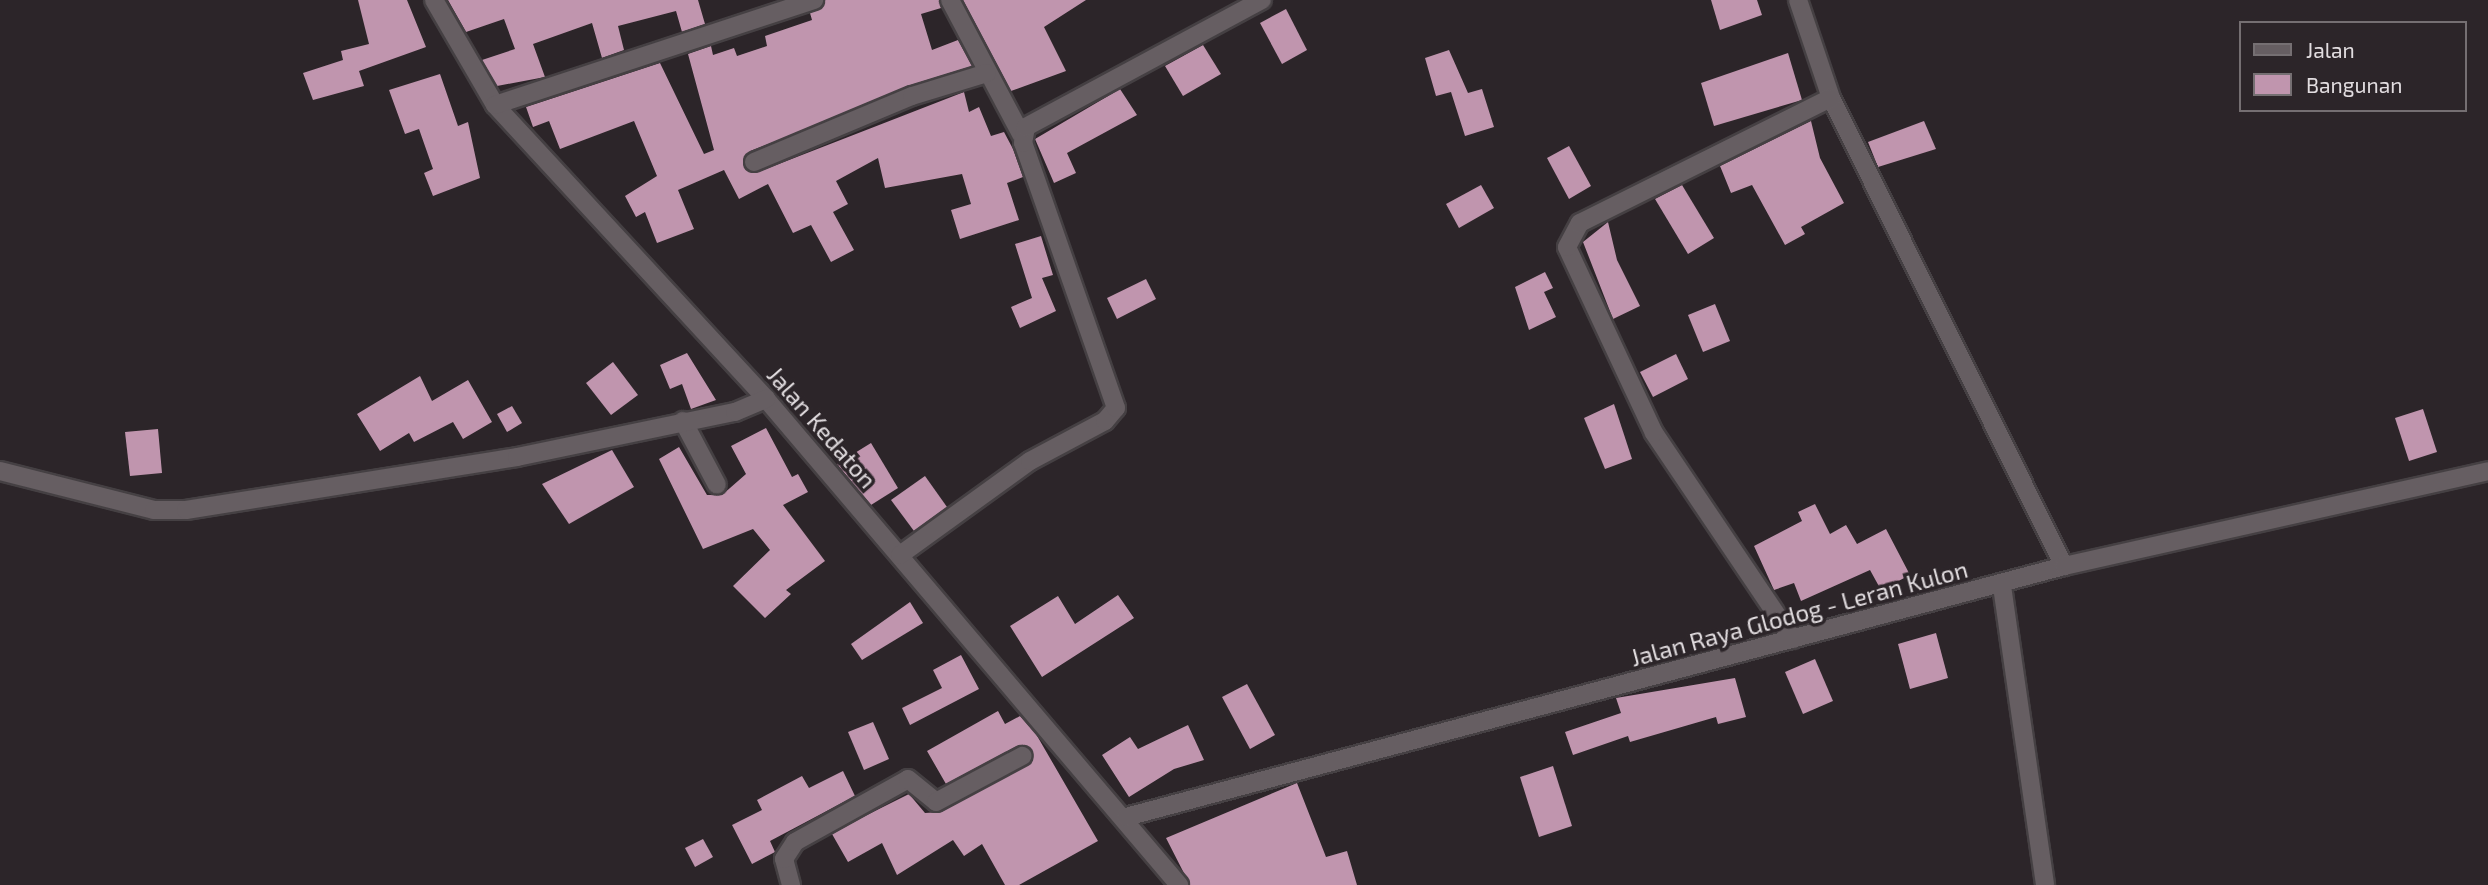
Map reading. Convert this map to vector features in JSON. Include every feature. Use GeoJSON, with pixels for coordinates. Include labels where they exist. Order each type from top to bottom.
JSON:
{"type":"FeatureCollection","features":[{"type":"Feature","properties":{"kind":"street","name":"Jalan Kedaton"},"geometry":{"type":"LineString","coordinates":[[434,0],[495,105],[766,399],[1126,817],[1179,885]]}},
{"type":"Feature","properties":{"kind":"street"},"geometry":{"type":"LineString","coordinates":[[495,105],[814,0]]}},
{"type":"Feature","properties":{"kind":"street"},"geometry":{"type":"LineString","coordinates":[[900,555],[1030,461],[1105,421],[1116,408],[1021,134],[950,0]]}},
{"type":"Feature","properties":{"kind":"street"},"geometry":{"type":"LineString","coordinates":[[1021,134],[1032,121],[1262,0]]}},
{"type":"Feature","properties":{"kind":"street"},"geometry":{"type":"LineString","coordinates":[[1798,0],[1831,98],[2064,566]]}},
{"type":"Feature","properties":{"kind":"street"},"geometry":{"type":"LineString","coordinates":[[754,162],[912,96],[987,74]]}},
{"type":"Feature","properties":{"kind":"street"},"geometry":{"type":"LineString","coordinates":[[1793,639],[1654,433],[1567,247],[1580,223],[1831,98]]}},
{"type":"Feature","properties":{"kind":"street"},"geometry":{"type":"LineString","coordinates":[[0,471],[155,510],[186,510],[517,457],[734,412],[766,399]]}},
{"type":"Feature","properties":{"kind":"street"},"geometry":{"type":"LineString","coordinates":[[683,421],[717,485]]}},
{"type":"Feature","properties":{"kind":"street","name":"Jalan Raya Glodog - Leran Kulon"},"geometry":{"type":"LineString","coordinates":[[1126,817],[2002,586],[2064,566],[2488,471]]}},
{"type":"Feature","properties":{"kind":"street"},"geometry":{"type":"LineString","coordinates":[[2002,586],[2045,885]]}},
{"type":"Feature","properties":{"kind":"street"},"geometry":{"type":"LineString","coordinates":[[791,885],[784,859],[795,842],[908,779],[936,802],[1021,756]]}},
{"type":"Feature","properties":{"kind":"building"},"geometry":{"type":"Polygon","coordinates":[[[358,0],[407,0],[426,47],[359,71],[364,86],[313,100],[303,73],[343,60],[341,51],[369,44],[358,0]]]}},
{"type":"Feature","properties":{"kind":"building"},"geometry":{"type":"Polygon","coordinates":[[[448,0],[698,0],[705,24],[682,32],[676,11],[618,26],[624,50],[602,58],[592,23],[533,44],[545,77],[497,86],[482,60],[515,49],[504,19],[466,32],[448,0]]]}},
{"type":"Feature","properties":{"kind":"building"},"geometry":{"type":"Polygon","coordinates":[[[825,0],[939,0],[941,8],[921,14],[932,50],[958,40],[972,66],[750,151],[743,160],[747,171],[758,172],[964,92],[969,112],[979,107],[991,136],[1004,132],[1013,149],[1023,177],[1007,183],[1019,220],[960,239],[951,210],[971,204],[962,174],[885,188],[878,158],[836,181],[848,204],[833,212],[854,250],[831,262],[811,225],[793,233],[768,184],[739,199],[724,170],[678,190],[694,229],[657,243],[645,212],[636,217],[625,196],[657,176],[634,121],[560,149],[549,121],[533,127],[526,107],[660,63],[704,154],[714,150],[688,54],[711,46],[713,55],[734,48],[737,56],[767,46],[765,36],[812,20],[810,13],[825,0]]]}},
{"type":"Feature","properties":{"kind":"building"},"geometry":{"type":"Polygon","coordinates":[[[963,0],[1086,0],[1044,27],[1066,71],[1011,91],[963,0]]]}},
{"type":"Feature","properties":{"kind":"building"},"geometry":{"type":"Polygon","coordinates":[[[1711,0],[1757,0],[1762,15],[1720,30],[1711,0]]]}},
{"type":"Feature","properties":{"kind":"building"},"geometry":{"type":"Polygon","coordinates":[[[1286,9],[1307,50],[1282,64],[1260,23],[1286,9]]]}},
{"type":"Feature","properties":{"kind":"building"},"geometry":{"type":"Polygon","coordinates":[[[1203,45],[1221,74],[1183,96],[1165,66],[1203,45]]]}},
{"type":"Feature","properties":{"kind":"building"},"geometry":{"type":"Polygon","coordinates":[[[1449,50],[1468,93],[1482,89],[1494,127],[1465,136],[1451,92],[1436,96],[1425,58],[1449,50]]]}},
{"type":"Feature","properties":{"kind":"building"},"geometry":{"type":"Polygon","coordinates":[[[1788,53],[1802,100],[1714,126],[1701,83],[1788,53]]]}},
{"type":"Feature","properties":{"kind":"building"},"geometry":{"type":"Polygon","coordinates":[[[440,74],[458,126],[468,122],[480,178],[433,196],[424,173],[433,169],[419,129],[405,134],[389,90],[440,74]]]}},
{"type":"Feature","properties":{"kind":"building"},"geometry":{"type":"Polygon","coordinates":[[[1120,89],[1137,115],[1067,153],[1076,173],[1054,183],[1035,139],[1120,89]]]}},
{"type":"Feature","properties":{"kind":"building"},"geometry":{"type":"Polygon","coordinates":[[[1811,121],[1820,158],[1844,203],[1801,227],[1805,234],[1785,245],[1752,185],[1731,193],[1720,166],[1811,121]]]}},
{"type":"Feature","properties":{"kind":"building"},"geometry":{"type":"Polygon","coordinates":[[[1924,121],[1936,149],[1878,167],[1868,142],[1924,121]]]}},
{"type":"Feature","properties":{"kind":"building"},"geometry":{"type":"Polygon","coordinates":[[[1569,146],[1591,186],[1569,199],[1547,158],[1569,146]]]}},
{"type":"Feature","properties":{"kind":"building"},"geometry":{"type":"Polygon","coordinates":[[[1481,185],[1494,208],[1459,228],[1446,204],[1481,185]]]}},
{"type":"Feature","properties":{"kind":"building"},"geometry":{"type":"Polygon","coordinates":[[[1682,185],[1714,238],[1688,254],[1655,199],[1682,185]]]}},
{"type":"Feature","properties":{"kind":"building"},"geometry":{"type":"Polygon","coordinates":[[[1608,222],[1617,260],[1640,306],[1613,319],[1583,242],[1608,222]]]}},
{"type":"Feature","properties":{"kind":"building"},"geometry":{"type":"Polygon","coordinates":[[[1041,236],[1053,275],[1042,278],[1056,311],[1020,328],[1011,307],[1032,298],[1015,244],[1041,236]]]}},
{"type":"Feature","properties":{"kind":"building"},"geometry":{"type":"Polygon","coordinates":[[[1545,272],[1553,288],[1544,292],[1556,317],[1529,330],[1515,287],[1545,272]]]}},
{"type":"Feature","properties":{"kind":"building"},"geometry":{"type":"Polygon","coordinates":[[[1146,279],[1156,299],[1117,319],[1107,298],[1146,279]]]}},
{"type":"Feature","properties":{"kind":"building"},"geometry":{"type":"Polygon","coordinates":[[[1715,304],[1730,341],[1703,352],[1688,315],[1715,304]]]}},
{"type":"Feature","properties":{"kind":"building"},"geometry":{"type":"Polygon","coordinates":[[[687,353],[716,400],[691,409],[682,384],[670,389],[660,365],[687,353]]]}},
{"type":"Feature","properties":{"kind":"building"},"geometry":{"type":"Polygon","coordinates":[[[1676,354],[1688,379],[1653,397],[1640,372],[1676,354]]]}},
{"type":"Feature","properties":{"kind":"building"},"geometry":{"type":"Polygon","coordinates":[[[613,362],[638,395],[611,415],[586,383],[613,362]]]}},
{"type":"Feature","properties":{"kind":"building"},"geometry":{"type":"Polygon","coordinates":[[[420,376],[432,401],[468,380],[492,422],[463,439],[453,422],[414,442],[409,433],[380,451],[357,414],[420,376]]]}},
{"type":"Feature","properties":{"kind":"building"},"geometry":{"type":"Polygon","coordinates":[[[1614,404],[1632,459],[1605,469],[1584,418],[1614,404]]]}},
{"type":"Feature","properties":{"kind":"building"},"geometry":{"type":"Polygon","coordinates":[[[512,406],[522,423],[507,432],[497,414],[512,406]]]}},
{"type":"Feature","properties":{"kind":"building"},"geometry":{"type":"Polygon","coordinates":[[[2423,409],[2437,452],[2409,461],[2395,418],[2423,409]]]}},
{"type":"Feature","properties":{"kind":"building"},"geometry":{"type":"Polygon","coordinates":[[[766,428],[792,477],[798,474],[808,492],[783,505],[825,561],[786,590],[791,594],[765,618],[733,586],[770,550],[753,529],[703,549],[659,459],[679,447],[707,495],[722,495],[746,474],[731,446],[766,428]]]}},
{"type":"Feature","properties":{"kind":"building"},"geometry":{"type":"Polygon","coordinates":[[[158,429],[162,473],[130,476],[125,432],[158,429]]]}},
{"type":"Feature","properties":{"kind":"building"},"geometry":{"type":"Polygon","coordinates":[[[871,443],[898,488],[871,505],[837,464],[871,443]]]}},
{"type":"Feature","properties":{"kind":"building"},"geometry":{"type":"Polygon","coordinates":[[[612,450],[634,487],[569,524],[542,484],[612,450]]]}},
{"type":"Feature","properties":{"kind":"building"},"geometry":{"type":"Polygon","coordinates":[[[925,476],[947,507],[914,531],[891,500],[925,476]]]}},
{"type":"Feature","properties":{"kind":"building"},"geometry":{"type":"Polygon","coordinates":[[[1815,504],[1830,534],[1846,525],[1857,544],[1886,529],[1910,575],[1881,590],[1870,570],[1801,601],[1794,583],[1774,590],[1754,546],[1802,521],[1798,512],[1815,504]]]}},
{"type":"Feature","properties":{"kind":"building"},"geometry":{"type":"Polygon","coordinates":[[[1118,595],[1134,618],[1042,677],[1010,626],[1058,596],[1075,624],[1118,595]]]}},
{"type":"Feature","properties":{"kind":"building"},"geometry":{"type":"Polygon","coordinates":[[[910,602],[923,623],[862,660],[851,644],[910,602]]]}},
{"type":"Feature","properties":{"kind":"building"},"geometry":{"type":"Polygon","coordinates":[[[1936,633],[1948,678],[1910,689],[1898,644],[1936,633]]]}},
{"type":"Feature","properties":{"kind":"building"},"geometry":{"type":"Polygon","coordinates":[[[961,655],[979,689],[910,725],[902,708],[942,688],[933,670],[961,655]]]}},
{"type":"Feature","properties":{"kind":"building"},"geometry":{"type":"Polygon","coordinates":[[[1815,659],[1833,701],[1803,714],[1785,672],[1815,659]]]}},
{"type":"Feature","properties":{"kind":"building"},"geometry":{"type":"Polygon","coordinates":[[[1735,678],[1746,717],[1718,724],[1716,717],[1630,742],[1628,736],[1573,755],[1565,732],[1621,713],[1616,698],[1735,678]]]}},
{"type":"Feature","properties":{"kind":"building"},"geometry":{"type":"Polygon","coordinates":[[[1247,684],[1275,735],[1250,749],[1222,697],[1247,684]]]}},
{"type":"Feature","properties":{"kind":"building"},"geometry":{"type":"Polygon","coordinates":[[[998,711],[1005,724],[1020,716],[1036,734],[1098,841],[1019,885],[1005,885],[982,844],[964,856],[953,840],[897,875],[882,843],[848,862],[832,834],[865,816],[909,794],[925,813],[941,812],[1031,763],[1032,750],[1017,746],[946,784],[927,751],[998,711]]]}},
{"type":"Feature","properties":{"kind":"building"},"geometry":{"type":"Polygon","coordinates":[[[873,722],[889,759],[864,770],[848,732],[873,722]]]}},
{"type":"Feature","properties":{"kind":"building"},"geometry":{"type":"Polygon","coordinates":[[[1188,725],[1204,760],[1174,769],[1129,797],[1102,755],[1130,737],[1138,749],[1188,725]]]}},
{"type":"Feature","properties":{"kind":"building"},"geometry":{"type":"Polygon","coordinates":[[[1553,766],[1572,826],[1539,837],[1520,777],[1553,766]]]}},
{"type":"Feature","properties":{"kind":"building"},"geometry":{"type":"Polygon","coordinates":[[[843,771],[855,796],[770,841],[775,852],[752,864],[732,825],[762,810],[757,800],[802,776],[809,788],[843,771]]]}},
{"type":"Feature","properties":{"kind":"building"},"geometry":{"type":"Polygon","coordinates":[[[1297,783],[1326,857],[1347,851],[1357,885],[1190,885],[1166,838],[1297,783]]]}},
{"type":"Feature","properties":{"kind":"building"},"geometry":{"type":"Polygon","coordinates":[[[703,839],[713,857],[695,867],[685,848],[703,839]]]}}]}
